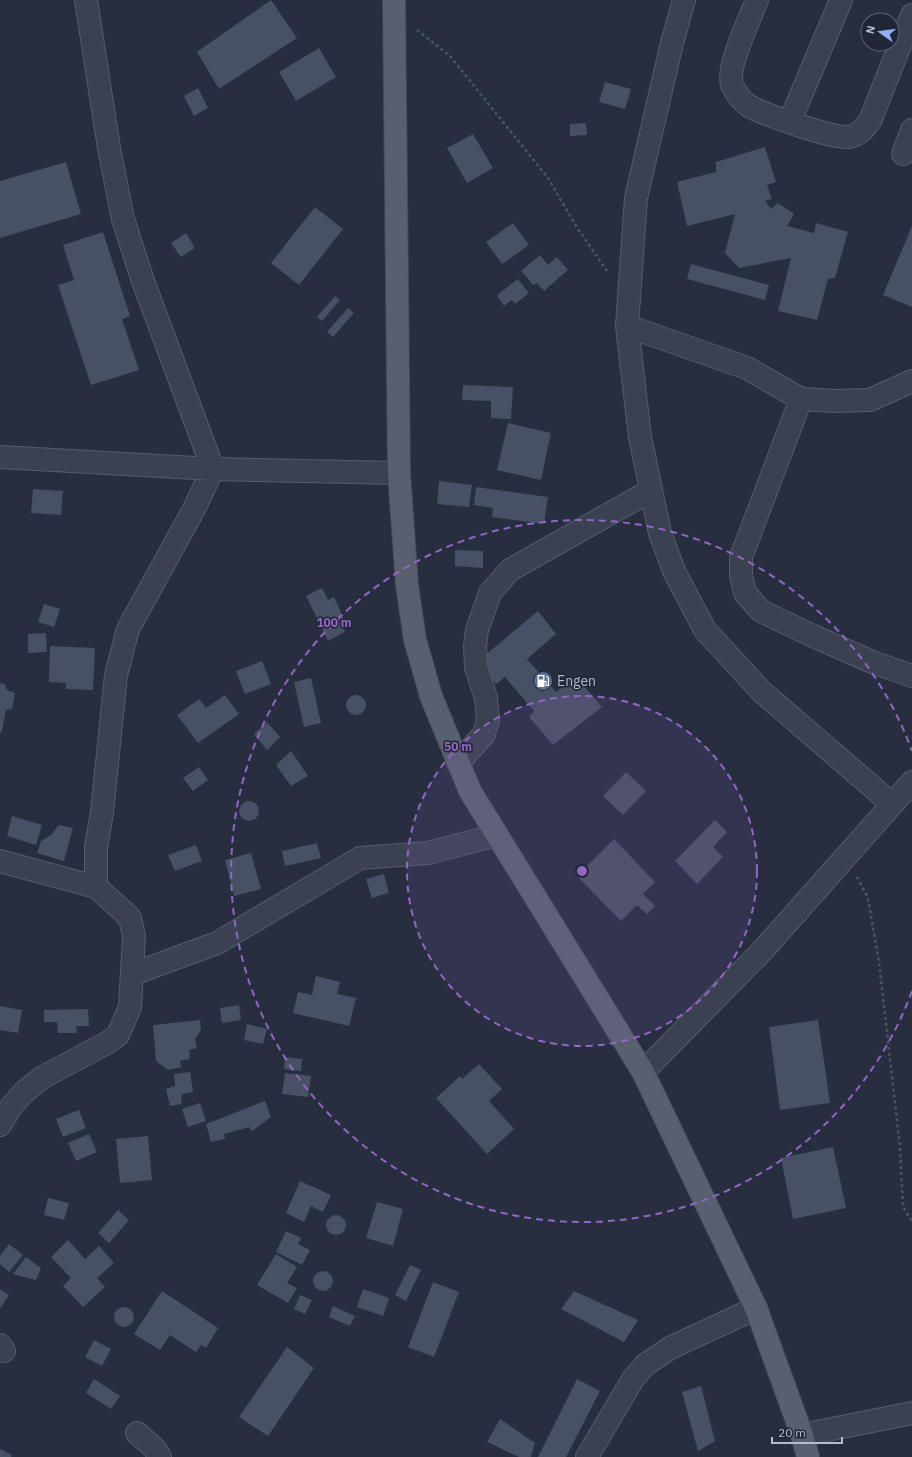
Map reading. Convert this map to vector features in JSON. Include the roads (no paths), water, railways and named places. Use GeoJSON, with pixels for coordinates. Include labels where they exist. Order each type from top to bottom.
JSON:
{"type":"FeatureCollection","features":[{"type":"Feature","properties":{"kind":"main road"},"geometry":{"type":"LineString","coordinates":[[394,6],[399,473],[407,585],[415,640],[431,696],[470,791],[643,1072],[756,1308],[802,1435],[808,1457]]}},
{"type":"Feature","properties":{"kind":"street"},"geometry":{"type":"LineString","coordinates":[[86,0],[109,148],[123,219],[143,281],[213,469],[194,509],[128,629],[120,653],[116,675],[102,812],[96,847],[96,887]]}},
{"type":"Feature","properties":{"kind":"street"},"geometry":{"type":"LineString","coordinates":[[684,0],[672,44],[636,198],[629,298],[628,326],[640,437],[650,491],[660,533],[674,571],[705,630],[761,691],[892,804]]}},
{"type":"Feature","properties":{"kind":"street"},"geometry":{"type":"LineString","coordinates":[[757,0],[732,66],[732,83],[739,97],[750,106],[790,121],[827,134],[848,137],[859,134],[870,121],[879,103],[912,15]]}},
{"type":"Feature","properties":{"kind":"street"},"geometry":{"type":"LineString","coordinates":[[790,121],[841,0]]}},
{"type":"Feature","properties":{"kind":"street"},"geometry":{"type":"LineString","coordinates":[[903,154],[912,130]]}},
{"type":"Feature","properties":{"kind":"street"},"geometry":{"type":"LineString","coordinates":[[628,326],[747,368],[801,399],[836,401],[870,400],[912,381]]}},
{"type":"Feature","properties":{"kind":"street"},"geometry":{"type":"LineString","coordinates":[[801,399],[741,557],[741,575],[745,593],[761,611],[811,636],[872,662],[912,676]]}},
{"type":"Feature","properties":{"kind":"street"},"geometry":{"type":"LineString","coordinates":[[0,457],[213,469],[399,473]]}},
{"type":"Feature","properties":{"kind":"street"},"geometry":{"type":"LineString","coordinates":[[458,763],[484,734],[488,720],[486,698],[476,667],[475,646],[477,630],[490,593],[510,570],[650,491]]}},
{"type":"Feature","properties":{"kind":"street"},"geometry":{"type":"LineString","coordinates":[[643,1072],[763,950],[912,782]]}},
{"type":"Feature","properties":{"kind":"street"},"geometry":{"type":"LineString","coordinates":[[133,974],[217,943],[360,858],[428,853],[496,835]]}},
{"type":"Feature","properties":{"kind":"street"},"geometry":{"type":"LineString","coordinates":[[0,861],[96,887],[130,918],[134,936],[130,1007],[118,1035],[107,1043],[43,1077],[24,1092],[11,1107],[0,1125]]}},
{"type":"Feature","properties":{"kind":"street"},"geometry":{"type":"LineString","coordinates":[[586,1457],[633,1379],[645,1365],[670,1348],[756,1308]]}},
{"type":"Feature","properties":{"kind":"street"},"geometry":{"type":"LineString","coordinates":[[802,1435],[912,1413]]}},
{"type":"Feature","properties":{"kind":"street"},"geometry":{"type":"LineString","coordinates":[[137,1433],[154,1448],[160,1457]]}},
{"type":"Feature","properties":{"kind":"place","name":"Engen"},"geometry":{"type":"Point","coordinates":[543,681]}}]}
